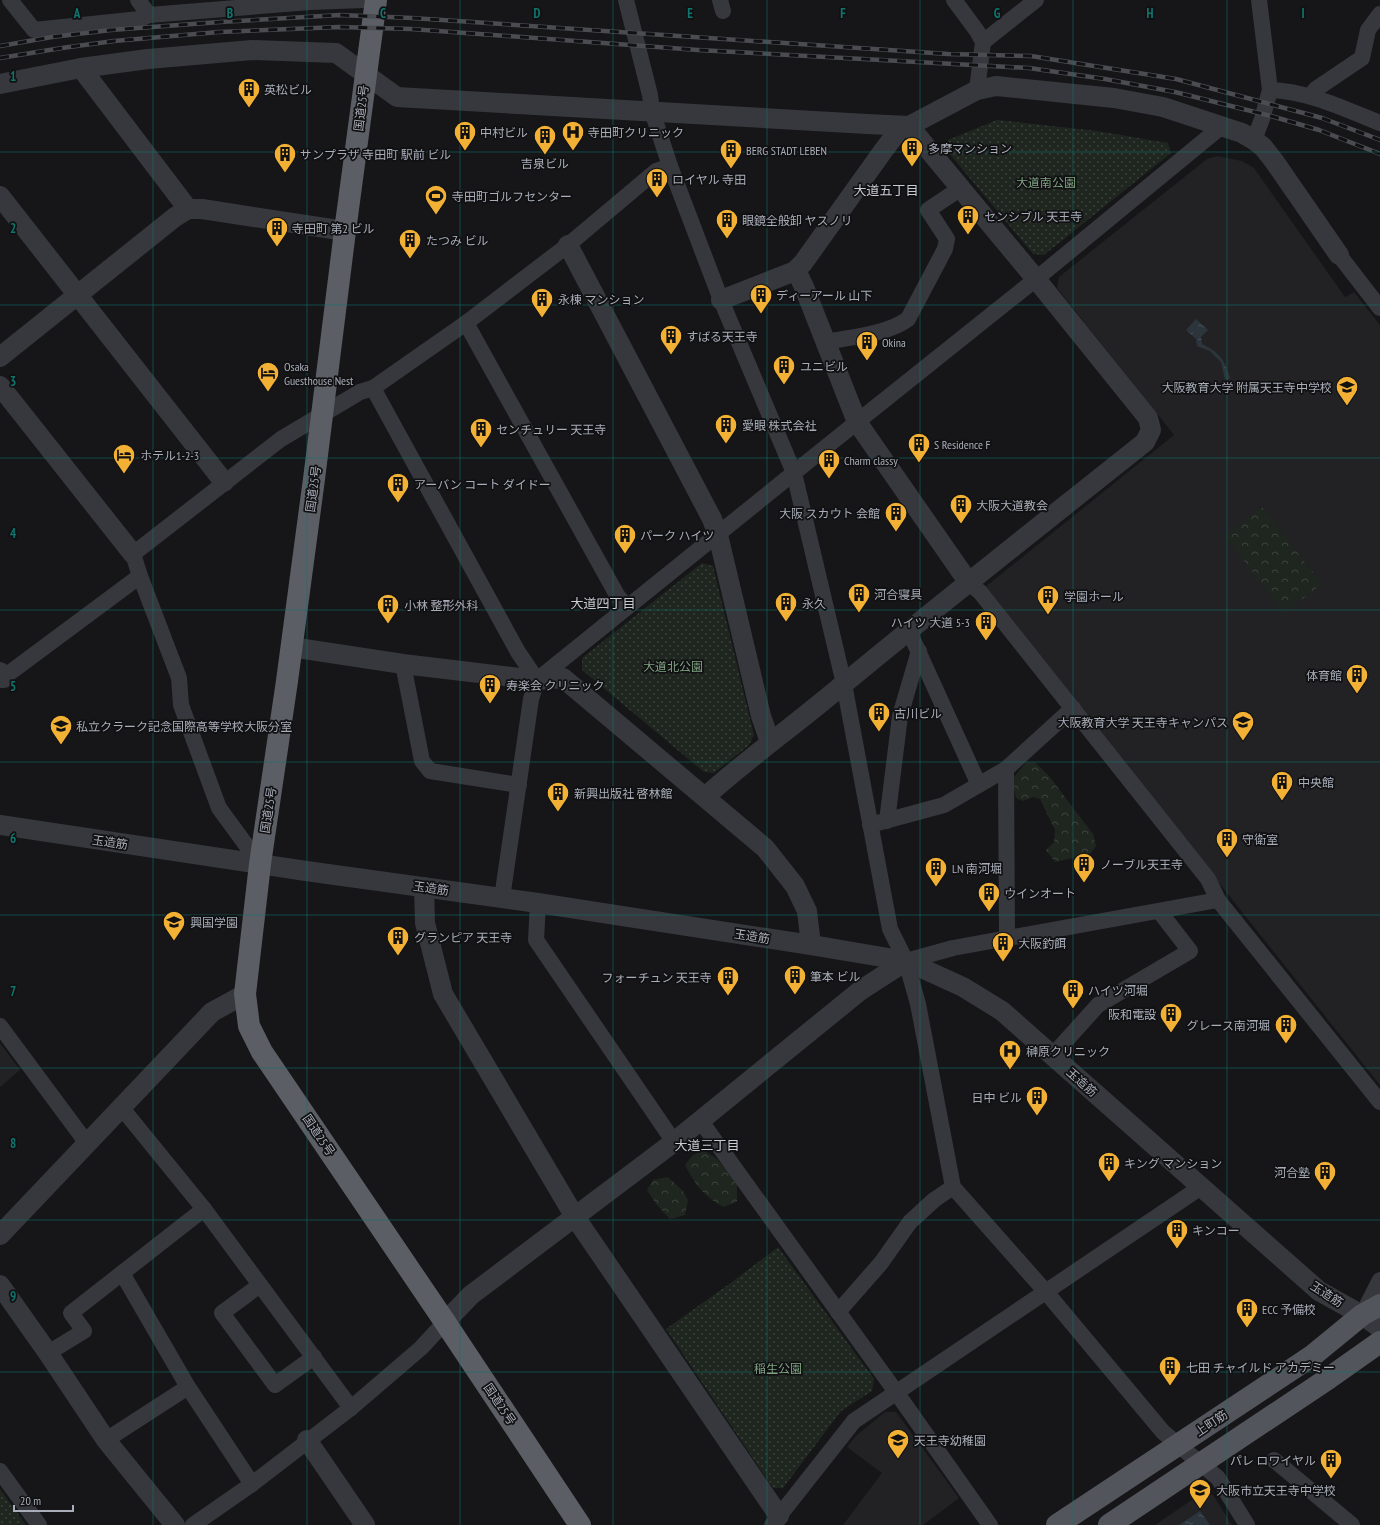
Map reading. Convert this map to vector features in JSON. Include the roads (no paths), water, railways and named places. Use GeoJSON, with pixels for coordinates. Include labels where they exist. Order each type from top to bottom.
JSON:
{"type":"FeatureCollection","features":[{"type":"Feature","properties":{"kind":"highway","name":"国道25号"},"geometry":{"type":"LineString","coordinates":[[376,0],[291,647],[260,864],[245,994],[249,1026],[262,1052],[445,1322],[580,1525]]}},
{"type":"Feature","properties":{"kind":"main road","name":"上町筋"},"geometry":{"type":"LineString","coordinates":[[1057,1525],[1312,1356],[1371,1310]]}},
{"type":"Feature","properties":{"kind":"main road"},"geometry":{"type":"LineString","coordinates":[[1109,1525],[1380,1342]]}},
{"type":"Feature","properties":{"kind":"street"},"geometry":{"type":"LineString","coordinates":[[10,0],[34,30],[140,19],[149,15],[309,1],[364,0]]}},
{"type":"Feature","properties":{"kind":"street"},"geometry":{"type":"LineString","coordinates":[[138,0],[149,15]]}},
{"type":"Feature","properties":{"kind":"street"},"geometry":{"type":"LineString","coordinates":[[626,0],[650,95],[652,111],[670,166],[721,300],[794,473],[844,684],[890,928],[906,961],[918,1004],[953,1187],[1046,1292],[1163,1432],[1218,1478],[1247,1525]]}},
{"type":"Feature","properties":{"kind":"street"},"geometry":{"type":"LineString","coordinates":[[954,0],[977,31],[983,42],[977,90]]}},
{"type":"Feature","properties":{"kind":"street"},"geometry":{"type":"LineString","coordinates":[[983,42],[1036,0]]}},
{"type":"Feature","properties":{"kind":"street"},"geometry":{"type":"LineString","coordinates":[[1254,140],[1262,119],[1270,90],[1259,0]]}},
{"type":"Feature","properties":{"kind":"street"},"geometry":{"type":"LineString","coordinates":[[1310,96],[1316,89],[1362,58],[1368,30],[1380,14]]}},
{"type":"Feature","properties":{"kind":"street"},"geometry":{"type":"LineString","coordinates":[[0,84],[81,68],[148,58],[252,50],[336,53],[398,97],[906,126],[961,188],[1036,279],[1148,418],[1151,430],[1145,442],[770,742],[705,797]]}},
{"type":"Feature","properties":{"kind":"street"},"geometry":{"type":"LineString","coordinates":[[81,68],[188,209]]}},
{"type":"Feature","properties":{"kind":"street"},"geometry":{"type":"LineString","coordinates":[[721,300],[796,270],[803,263],[882,151],[906,126],[977,90],[996,86],[1114,98],[1163,107],[1242,133],[1263,147],[1340,255],[1380,308]]}},
{"type":"Feature","properties":{"kind":"street"},"geometry":{"type":"LineString","coordinates":[[1270,90],[1285,90],[1310,96],[1380,123]]}},
{"type":"Feature","properties":{"kind":"street"},"geometry":{"type":"LineString","coordinates":[[502,898],[531,699],[537,680],[627,606],[718,535],[1036,279],[1222,126]]}},
{"type":"Feature","properties":{"kind":"street"},"geometry":{"type":"LineString","coordinates":[[134,554],[224,482],[281,439],[360,392],[373,388],[466,323],[568,245],[656,171],[670,166]]}},
{"type":"Feature","properties":{"kind":"street"},"geometry":{"type":"LineString","coordinates":[[826,342],[890,329],[902,324],[908,318],[946,249],[947,239],[928,210],[961,188]]}},
{"type":"Feature","properties":{"kind":"street"},"geometry":{"type":"LineString","coordinates":[[0,196],[224,482]]}},
{"type":"Feature","properties":{"kind":"street"},"geometry":{"type":"LineString","coordinates":[[0,357],[175,217],[188,209],[202,209],[345,231]]}},
{"type":"Feature","properties":{"kind":"street"},"geometry":{"type":"LineString","coordinates":[[568,245],[708,512],[718,535],[761,716],[770,742]]}},
{"type":"Feature","properties":{"kind":"street"},"geometry":{"type":"LineString","coordinates":[[796,270],[857,422],[969,583],[980,592],[1073,708],[1208,879],[1218,900],[1380,1102]]}},
{"type":"Feature","properties":{"kind":"street"},"geometry":{"type":"LineString","coordinates":[[466,323],[617,595],[627,606]]}},
{"type":"Feature","properties":{"kind":"street"},"geometry":{"type":"LineString","coordinates":[[0,386],[134,554],[140,576],[179,678],[181,705],[219,808],[260,864]]}},
{"type":"Feature","properties":{"kind":"street"},"geometry":{"type":"LineString","coordinates":[[373,388],[518,652],[537,680]]}},
{"type":"Feature","properties":{"kind":"street"},"geometry":{"type":"LineString","coordinates":[[1,677],[140,576]]}},
{"type":"Feature","properties":{"kind":"street"},"geometry":{"type":"LineString","coordinates":[[909,631],[979,785]]}},
{"type":"Feature","properties":{"kind":"street"},"geometry":{"type":"LineString","coordinates":[[291,647],[403,664],[537,680],[563,678],[765,848],[795,886],[807,911],[811,945]]}},
{"type":"Feature","properties":{"kind":"street"},"geometry":{"type":"LineString","coordinates":[[887,821],[900,716],[919,651]]}},
{"type":"Feature","properties":{"kind":"street"},"geometry":{"type":"LineString","coordinates":[[403,664],[422,761],[430,771],[519,785]]}},
{"type":"Feature","properties":{"kind":"street"},"geometry":{"type":"LineString","coordinates":[[870,825],[944,805],[979,785],[1006,769],[1073,708]]}},
{"type":"Feature","properties":{"kind":"street"},"geometry":{"type":"LineString","coordinates":[[1006,769],[1007,939]]}},
{"type":"Feature","properties":{"kind":"street","name":"玉造筋"},"geometry":{"type":"LineString","coordinates":[[0,826],[538,903],[906,961],[963,987],[1002,1011],[1319,1291],[1371,1310],[1380,1328]]}},
{"type":"Feature","properties":{"kind":"street"},"geometry":{"type":"LineString","coordinates":[[424,887],[425,923],[442,994],[575,1217],[776,1520],[854,1421],[1201,1187]]}},
{"type":"Feature","properties":{"kind":"street"},"geometry":{"type":"LineString","coordinates":[[193,1525],[252,1484],[307,1440],[351,1408],[421,1348],[471,1296],[674,1142],[861,990],[906,961],[953,948],[1218,900]]}},
{"type":"Feature","properties":{"kind":"street"},"geometry":{"type":"LineString","coordinates":[[538,903],[536,940],[674,1142]]}},
{"type":"Feature","properties":{"kind":"street"},"geometry":{"type":"LineString","coordinates":[[1053,1055],[1098,1005],[1190,951],[1159,911]]}},
{"type":"Feature","properties":{"kind":"street"},"geometry":{"type":"LineString","coordinates":[[0,1235],[86,1142],[212,1012],[245,994]]}},
{"type":"Feature","properties":{"kind":"street"},"geometry":{"type":"LineString","coordinates":[[0,1026],[86,1142]]}},
{"type":"Feature","properties":{"kind":"street"},"geometry":{"type":"LineString","coordinates":[[121,1107],[204,1209],[351,1408]]}},
{"type":"Feature","properties":{"kind":"street"},"geometry":{"type":"LineString","coordinates":[[700,1120],[990,1525]]}},
{"type":"Feature","properties":{"kind":"street"},"geometry":{"type":"LineString","coordinates":[[838,1312],[881,1263],[910,1222],[934,1200],[953,1187]]}},
{"type":"Feature","properties":{"kind":"street"},"geometry":{"type":"LineString","coordinates":[[48,1353],[84,1331],[71,1313],[204,1209]]}},
{"type":"Feature","properties":{"kind":"street"},"geometry":{"type":"LineString","coordinates":[[122,1273],[188,1387],[252,1484]]}},
{"type":"Feature","properties":{"kind":"street"},"geometry":{"type":"LineString","coordinates":[[1371,1310],[1380,1280]]}},
{"type":"Feature","properties":{"kind":"street"},"geometry":{"type":"LineString","coordinates":[[0,1285],[48,1353],[106,1440],[175,1525]]}},
{"type":"Feature","properties":{"kind":"street"},"geometry":{"type":"LineString","coordinates":[[260,1285],[222,1313],[275,1385],[314,1357]]}},
{"type":"Feature","properties":{"kind":"street"},"geometry":{"type":"LineString","coordinates":[[106,1440],[188,1387]]}},
{"type":"Feature","properties":{"kind":"street"},"geometry":{"type":"LineString","coordinates":[[307,1440],[365,1525]]}},
{"type":"Feature","properties":{"kind":"street"},"geometry":{"type":"LineString","coordinates":[[1274,1460],[1352,1525]]}},
{"type":"Feature","properties":{"kind":"street"},"geometry":{"type":"LineString","coordinates":[[0,1471],[39,1525]]}},
{"type":"Feature","properties":{"kind":"water"},"geometry":{"type":"Polygon","coordinates":[[[1196,319],[1208,330],[1201,337],[1202,344],[1213,350],[1223,361],[1230,378],[1228,380],[1225,379],[1221,362],[1210,351],[1197,346],[1196,339],[1186,330],[1196,319]]]}},
{"type":"Feature","properties":{"kind":"water"},"geometry":{"type":"Polygon","coordinates":[[[1200,1511],[1210,1525],[1179,1525],[1200,1511]]]}},
{"type":"Feature","properties":{"kind":"railway"},"geometry":{"type":"LineString","coordinates":[[0,46],[52,37],[111,30],[340,15],[412,18],[948,54],[1031,56],[1176,79],[1322,118],[1380,140]]}},
{"type":"Feature","properties":{"kind":"railway"},"geometry":{"type":"LineString","coordinates":[[0,58],[114,41],[219,32],[339,27],[411,29],[698,50],[1029,68],[1105,79],[1175,92],[1271,116],[1319,130],[1380,154]]}},
{"type":"Feature","properties":{"kind":"place","name":"英松ビル"},"geometry":{"type":"Point","coordinates":[249,108]}},
{"type":"Feature","properties":{"kind":"place","name":"中村ビル"},"geometry":{"type":"Point","coordinates":[465,152]}},
{"type":"Feature","properties":{"kind":"place","name":"寺田町クリニック"},"geometry":{"type":"Point","coordinates":[573,152]}},
{"type":"Feature","properties":{"kind":"place","name":"吉泉ビル"},"geometry":{"type":"Point","coordinates":[545,156]}},
{"type":"Feature","properties":{"kind":"place","name":"多摩マンション"},"geometry":{"type":"Point","coordinates":[912,168]}},
{"type":"Feature","properties":{"kind":"place","name":"BERG STADT LEBEN"},"geometry":{"type":"Point","coordinates":[731,170]}},
{"type":"Feature","properties":{"kind":"place","name":"サンプラザ 寺田町 駅前 ビル"},"geometry":{"type":"Point","coordinates":[285,174]}},
{"type":"Feature","properties":{"kind":"place","name":"ロイヤル 寺田"},"geometry":{"type":"Point","coordinates":[657,198]}},
{"type":"Feature","properties":{"kind":"place","name":"寺田町ゴルフセンター"},"geometry":{"type":"Point","coordinates":[436,216]}},
{"type":"Feature","properties":{"kind":"place","name":"センシブル 天王寺"},"geometry":{"type":"Point","coordinates":[968,236]}},
{"type":"Feature","properties":{"kind":"place","name":"眼鏡全般卸 ヤスノリ"},"geometry":{"type":"Point","coordinates":[727,240]}},
{"type":"Feature","properties":{"kind":"place","name":"寺田町 第2 ビル"},"geometry":{"type":"Point","coordinates":[277,248]}},
{"type":"Feature","properties":{"kind":"place","name":"たつみ ビル"},"geometry":{"type":"Point","coordinates":[410,260]}},
{"type":"Feature","properties":{"kind":"place","name":"ディーアール 山下"},"geometry":{"type":"Point","coordinates":[761,314]}},
{"type":"Feature","properties":{"kind":"place","name":"永棟 マンション"},"geometry":{"type":"Point","coordinates":[542,318]}},
{"type":"Feature","properties":{"kind":"place","name":"すばる天王寺"},"geometry":{"type":"Point","coordinates":[671,356]}},
{"type":"Feature","properties":{"kind":"place","name":"Okina"},"geometry":{"type":"Point","coordinates":[867,362]}},
{"type":"Feature","properties":{"kind":"place","name":"ユニビル"},"geometry":{"type":"Point","coordinates":[784,386]}},
{"type":"Feature","properties":{"kind":"place","name":"Osaka Guesthouse Nest"},"geometry":{"type":"Point","coordinates":[268,392]}},
{"type":"Feature","properties":{"kind":"place","name":"大阪教育大学 附属天王寺中学校"},"geometry":{"type":"Point","coordinates":[1347,406]}},
{"type":"Feature","properties":{"kind":"place","name":"愛眼 株式会社"},"geometry":{"type":"Point","coordinates":[726,444]}},
{"type":"Feature","properties":{"kind":"place","name":"センチュリー 天王寺"},"geometry":{"type":"Point","coordinates":[481,448]}},
{"type":"Feature","properties":{"kind":"place","name":"S Residence F"},"geometry":{"type":"Point","coordinates":[919,464]}},
{"type":"Feature","properties":{"kind":"place","name":"ホテル1-2-3"},"geometry":{"type":"Point","coordinates":[124,474]}},
{"type":"Feature","properties":{"kind":"place","name":"Charm classy"},"geometry":{"type":"Point","coordinates":[829,480]}},
{"type":"Feature","properties":{"kind":"place","name":"アーバン コート ダイドー"},"geometry":{"type":"Point","coordinates":[398,504]}},
{"type":"Feature","properties":{"kind":"place","name":"大阪大道教会"},"geometry":{"type":"Point","coordinates":[961,524]}},
{"type":"Feature","properties":{"kind":"place","name":"大阪 スカウト 会館"},"geometry":{"type":"Point","coordinates":[896,532]}},
{"type":"Feature","properties":{"kind":"place","name":"パーク ハイツ"},"geometry":{"type":"Point","coordinates":[625,554]}},
{"type":"Feature","properties":{"kind":"place","name":"河合寝具"},"geometry":{"type":"Point","coordinates":[859,614]}},
{"type":"Feature","properties":{"kind":"place","name":"学園ホール"},"geometry":{"type":"Point","coordinates":[1048,616]}},
{"type":"Feature","properties":{"kind":"place","name":"永久"},"geometry":{"type":"Point","coordinates":[786,622]}},
{"type":"Feature","properties":{"kind":"place","name":"小林 整形外科"},"geometry":{"type":"Point","coordinates":[388,624]}},
{"type":"Feature","properties":{"kind":"place","name":"ハイツ 大道 5-3"},"geometry":{"type":"Point","coordinates":[986,642]}},
{"type":"Feature","properties":{"kind":"place","name":"体育館"},"geometry":{"type":"Point","coordinates":[1357,694]}},
{"type":"Feature","properties":{"kind":"place","name":"寿楽会 クリニック"},"geometry":{"type":"Point","coordinates":[490,704]}},
{"type":"Feature","properties":{"kind":"place","name":"古川ビル"},"geometry":{"type":"Point","coordinates":[879,732]}},
{"type":"Feature","properties":{"kind":"place","name":"大阪教育大学 天王寺キャンパス"},"geometry":{"type":"Point","coordinates":[1243,742]}},
{"type":"Feature","properties":{"kind":"place","name":"私立クラーク記念国際高等学校大阪分室"},"geometry":{"type":"Point","coordinates":[61,746]}},
{"type":"Feature","properties":{"kind":"place","name":"中央館"},"geometry":{"type":"Point","coordinates":[1282,802]}},
{"type":"Feature","properties":{"kind":"place","name":"新興出版社 啓林館"},"geometry":{"type":"Point","coordinates":[558,812]}},
{"type":"Feature","properties":{"kind":"place","name":"守衛室"},"geometry":{"type":"Point","coordinates":[1227,858]}},
{"type":"Feature","properties":{"kind":"place","name":"ノーブル天王寺"},"geometry":{"type":"Point","coordinates":[1084,884]}},
{"type":"Feature","properties":{"kind":"place","name":"LN 南河堀"},"geometry":{"type":"Point","coordinates":[936,888]}},
{"type":"Feature","properties":{"kind":"place","name":"ウインオート"},"geometry":{"type":"Point","coordinates":[989,912]}},
{"type":"Feature","properties":{"kind":"place","name":"興国学園"},"geometry":{"type":"Point","coordinates":[174,942]}},
{"type":"Feature","properties":{"kind":"place","name":"グランピア 天王寺"},"geometry":{"type":"Point","coordinates":[398,956]}},
{"type":"Feature","properties":{"kind":"place","name":"大阪釣餌"},"geometry":{"type":"Point","coordinates":[1003,962]}},
{"type":"Feature","properties":{"kind":"place","name":"フォーチュン 天王寺"},"geometry":{"type":"Point","coordinates":[728,996]}},
{"type":"Feature","properties":{"kind":"place","name":"筆本 ビル"},"geometry":{"type":"Point","coordinates":[795,996]}},
{"type":"Feature","properties":{"kind":"place","name":"ハイツ河堀"},"geometry":{"type":"Point","coordinates":[1073,1010]}},
{"type":"Feature","properties":{"kind":"place","name":"阪和電設"},"geometry":{"type":"Point","coordinates":[1171,1034]}},
{"type":"Feature","properties":{"kind":"place","name":"グレース南河堀"},"geometry":{"type":"Point","coordinates":[1286,1044]}},
{"type":"Feature","properties":{"kind":"place","name":"榊原クリニック"},"geometry":{"type":"Point","coordinates":[1010,1070]}},
{"type":"Feature","properties":{"kind":"place","name":"日中 ビル"},"geometry":{"type":"Point","coordinates":[1037,1116]}},
{"type":"Feature","properties":{"kind":"place","name":"キング マンション"},"geometry":{"type":"Point","coordinates":[1109,1182]}},
{"type":"Feature","properties":{"kind":"place","name":"河合塾"},"geometry":{"type":"Point","coordinates":[1325,1192]}},
{"type":"Feature","properties":{"kind":"place","name":"キンコー"},"geometry":{"type":"Point","coordinates":[1177,1250]}},
{"type":"Feature","properties":{"kind":"place","name":"ECC 予備校"},"geometry":{"type":"Point","coordinates":[1247,1328]}},
{"type":"Feature","properties":{"kind":"place","name":"七田 チャイルド アカデミー"},"geometry":{"type":"Point","coordinates":[1170,1386]}},
{"type":"Feature","properties":{"kind":"place","name":"天王寺幼稚園"},"geometry":{"type":"Point","coordinates":[898,1460]}},
{"type":"Feature","properties":{"kind":"place","name":"パレ ロワイヤル"},"geometry":{"type":"Point","coordinates":[1331,1480]}},
{"type":"Feature","properties":{"kind":"place","name":"大阪市立天王寺中学校"},"geometry":{"type":"Point","coordinates":[1200,1510]}},
{"type":"Feature","properties":{"kind":"district","name":"大道五丁目"},"geometry":{"type":"Point","coordinates":[886,190]}},
{"type":"Feature","properties":{"kind":"district","name":"大道四丁目"},"geometry":{"type":"Point","coordinates":[603,603]}},
{"type":"Feature","properties":{"kind":"district","name":"大道三丁目"},"geometry":{"type":"Point","coordinates":[707,1145]}},
{"type":"Feature","properties":{"kind":"park label","name":"大道南公園"},"geometry":{"type":"Point","coordinates":[1046,182]}},
{"type":"Feature","properties":{"kind":"park label","name":"大道北公園"},"geometry":{"type":"Point","coordinates":[673,666]}},
{"type":"Feature","properties":{"kind":"park label","name":"稲生公園"},"geometry":{"type":"Point","coordinates":[778,1368]}}]}
